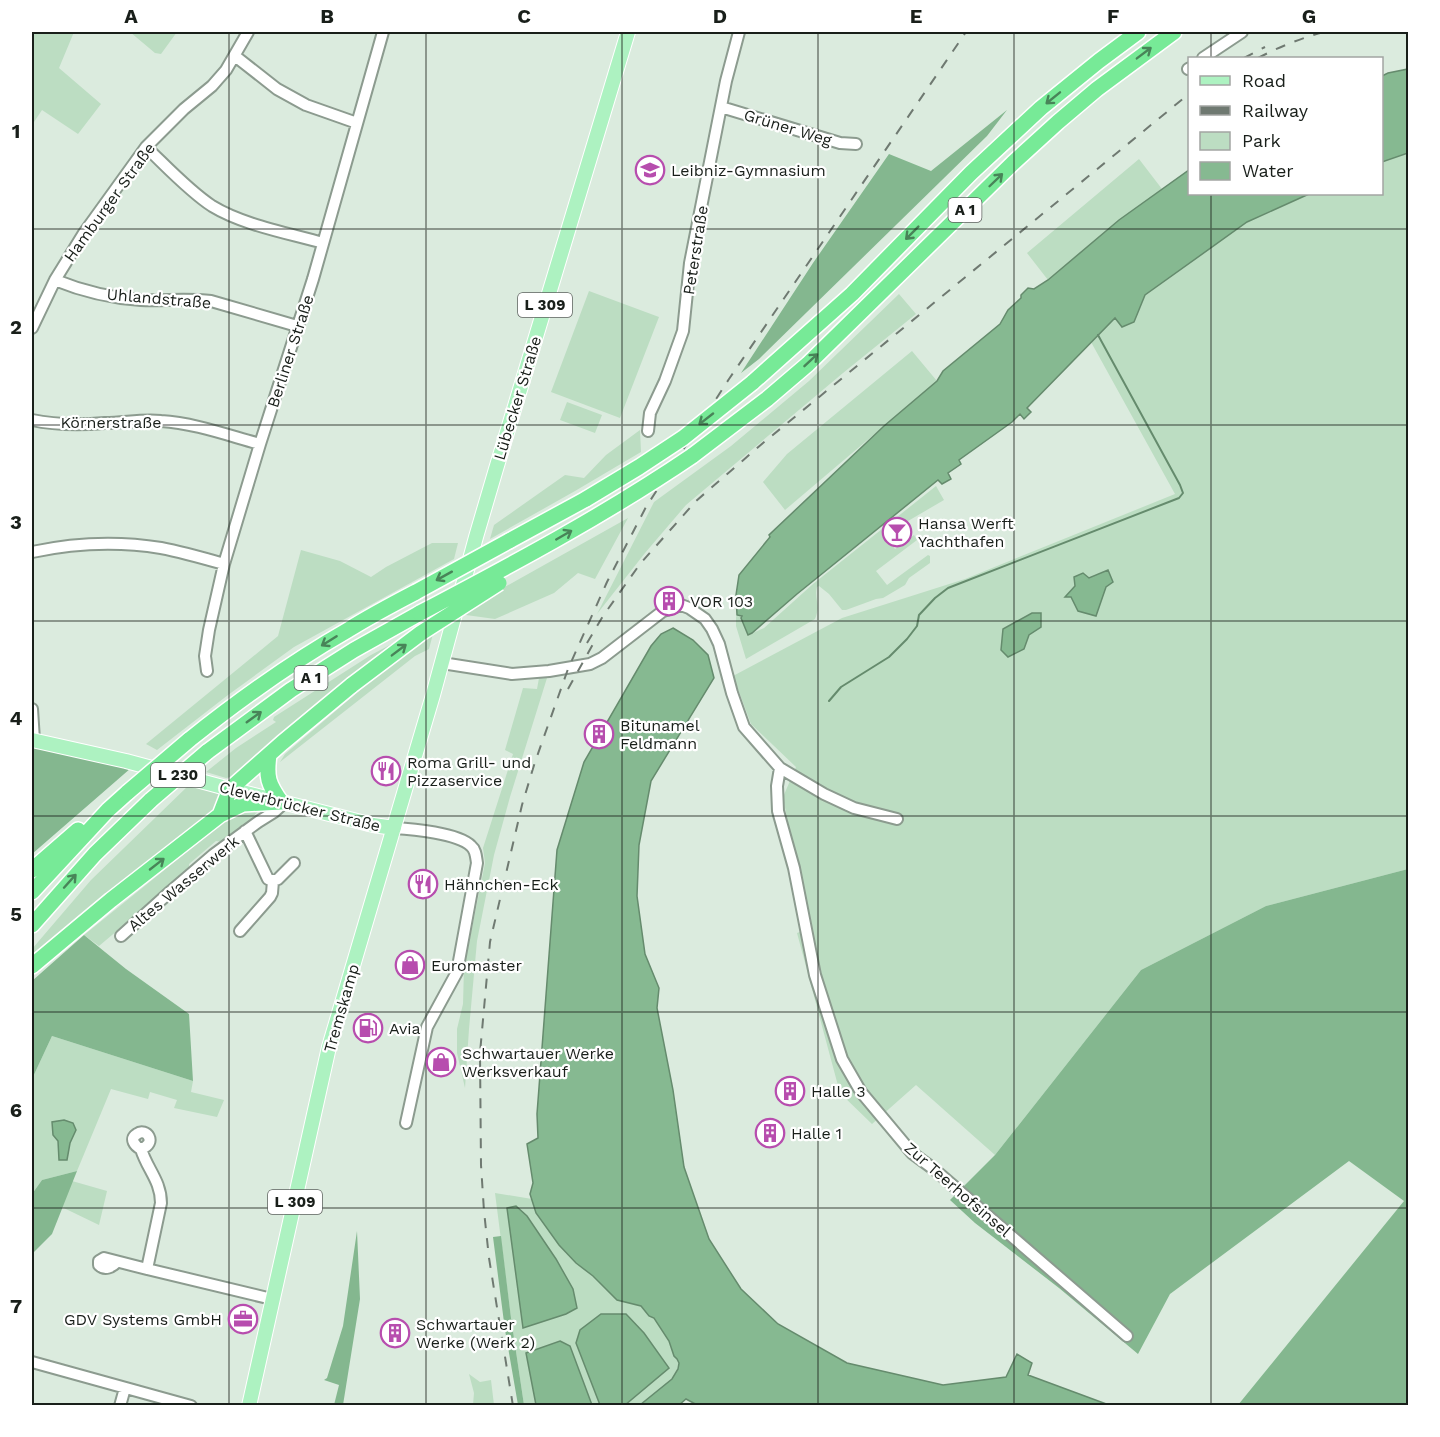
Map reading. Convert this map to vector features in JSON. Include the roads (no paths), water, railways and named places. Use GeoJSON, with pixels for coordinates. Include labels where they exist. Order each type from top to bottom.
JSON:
{"type":"FeatureCollection","features":[{"type":"Feature","properties":{"kind":"highway","name":"A 1"},"geometry":{"type":"LineString","coordinates":[[32,892],[108,810],[128,792],[222,714],[283,670],[348,629],[586,499],[683,438],[752,383],[852,294],[971,173],[1041,108],[1138,32]]}},
{"type":"Feature","properties":{"kind":"highway","name":"A 1"},"geometry":{"type":"LineString","coordinates":[[32,925],[95,854],[151,800],[207,752],[291,690],[354,650],[513,564],[652,483],[767,399],[808,364],[1050,129],[1097,89],[1174,32]]}},
{"type":"Feature","properties":{"kind":"highway"},"geometry":{"type":"LineString","coordinates":[[220,815],[230,789],[269,755],[352,685],[421,633],[499,583],[513,564]]}},
{"type":"Feature","properties":{"kind":"highway"},"geometry":{"type":"LineString","coordinates":[[269,755],[267,777],[271,787],[283,802]]}},
{"type":"Feature","properties":{"kind":"highway"},"geometry":{"type":"LineString","coordinates":[[32,966],[111,900],[220,815],[243,804],[283,802]]}},
{"type":"Feature","properties":{"kind":"highway"},"geometry":{"type":"LineString","coordinates":[[32,870],[76,832],[108,810]]}},
{"type":"Feature","properties":{"kind":"main road","name":"Lübecker Straße"},"geometry":{"type":"LineString","coordinates":[[442,663],[496,469],[628,32]]}},
{"type":"Feature","properties":{"kind":"main road","name":"Tremskamp"},"geometry":{"type":"LineString","coordinates":[[249,1406],[329,1047],[442,663]]}},
{"type":"Feature","properties":{"kind":"main road","name":"Cleverbrücker Straße"},"geometry":{"type":"LineString","coordinates":[[33,740],[126,761],[373,825],[394,828]]}},
{"type":"Feature","properties":{"kind":"street","name":"Hamburger Straße"},"geometry":{"type":"LineString","coordinates":[[32,328],[55,280],[84,233],[146,147],[212,86],[226,70],[248,32]]}},
{"type":"Feature","properties":{"kind":"street","name":"Berliner Straße"},"geometry":{"type":"LineString","coordinates":[[207,671],[205,656],[209,630],[224,564],[313,279],[383,32]]}},
{"type":"Feature","properties":{"kind":"street","name":"Peterstraße"},"geometry":{"type":"LineString","coordinates":[[648,430],[650,413],[665,381],[683,331],[690,263],[728,72],[740,32]]}},
{"type":"Feature","properties":{"kind":"street"},"geometry":{"type":"LineString","coordinates":[[1204,57],[1242,32]]}},
{"type":"Feature","properties":{"kind":"street"},"geometry":{"type":"LineString","coordinates":[[235,56],[277,89],[306,105],[357,123]]}},
{"type":"Feature","properties":{"kind":"street","name":"Grüner Weg"},"geometry":{"type":"LineString","coordinates":[[721,107],[840,142],[856,144]]}},
{"type":"Feature","properties":{"kind":"street"},"geometry":{"type":"LineString","coordinates":[[146,147],[180,180],[212,206],[241,219],[323,243]]}},
{"type":"Feature","properties":{"kind":"street","name":"Uhlandstraße"},"geometry":{"type":"LineString","coordinates":[[55,280],[108,296],[141,300],[211,301],[297,326]]}},
{"type":"Feature","properties":{"kind":"street","name":"Körnerstraße"},"geometry":{"type":"LineString","coordinates":[[32,420],[74,424],[160,421],[184,424],[260,444]]}},
{"type":"Feature","properties":{"kind":"street"},"geometry":{"type":"LineString","coordinates":[[32,552],[77,545],[140,545],[189,554],[224,564]]}},
{"type":"Feature","properties":{"kind":"street"},"geometry":{"type":"LineString","coordinates":[[442,663],[512,674],[590,664],[602,658],[663,611],[681,605],[705,619],[712,629],[719,644],[744,727],[780,768],[824,794],[854,808],[897,819]]}},
{"type":"Feature","properties":{"kind":"street"},"geometry":{"type":"LineString","coordinates":[[32,709],[33,740]]}},
{"type":"Feature","properties":{"kind":"street","name":"Zur Teerhofsinsel"},"geometry":{"type":"LineString","coordinates":[[780,768],[777,811],[794,868],[814,975],[842,1059],[861,1092],[912,1153],[935,1170],[1127,1336]]}},
{"type":"Feature","properties":{"kind":"street","name":"Altes Wasserwerk"},"geometry":{"type":"LineString","coordinates":[[121,936],[213,855],[274,812],[283,802]]}},
{"type":"Feature","properties":{"kind":"street"},"geometry":{"type":"LineString","coordinates":[[394,828],[424,830],[461,840],[470,844],[475,851],[477,863],[457,972],[427,1027],[406,1123]]}},
{"type":"Feature","properties":{"kind":"street","name":"Altes Wasserwerk"},"geometry":{"type":"LineString","coordinates":[[245,831],[268,879],[273,881]]}},
{"type":"Feature","properties":{"kind":"street"},"geometry":{"type":"LineString","coordinates":[[240,931],[270,897],[273,881],[278,879],[294,862]]}},
{"type":"Feature","properties":{"kind":"street"},"geometry":{"type":"LineString","coordinates":[[141,1149],[161,1195],[147,1269]]}},
{"type":"Feature","properties":{"kind":"street"},"geometry":{"type":"LineString","coordinates":[[117,1262],[272,1299]]}},
{"type":"Feature","properties":{"kind":"street"},"geometry":{"type":"LineString","coordinates":[[32,1362],[191,1406]]}},
{"type":"Feature","properties":{"kind":"street"},"geometry":{"type":"LineString","coordinates":[[120,1406],[125,1388]]}},
{"type":"Feature","properties":{"kind":"water"},"geometry":{"type":"Polygon","coordinates":[[[1408,69],[1408,153],[1383,162],[1383,76],[1408,69]]]}},
{"type":"Feature","properties":{"kind":"water"},"geometry":{"type":"Polygon","coordinates":[[[1188,171],[1188,195],[1307,195],[1247,222],[1145,295],[1134,322],[1122,327],[1115,318],[1027,408],[1031,412],[1024,419],[1020,414],[959,460],[961,464],[948,473],[951,479],[942,484],[938,480],[748,635],[742,616],[737,615],[736,595],[739,575],[770,537],[769,535],[884,426],[937,381],[943,371],[1000,324],[1008,310],[1028,288],[1034,289],[1048,280],[1119,220],[1188,171]]]}},
{"type":"Feature","properties":{"kind":"water"},"geometry":{"type":"Polygon","coordinates":[[[1108,570],[1113,582],[1106,587],[1096,616],[1078,611],[1071,597],[1065,597],[1075,586],[1074,577],[1083,573],[1089,578],[1108,570]]]}},
{"type":"Feature","properties":{"kind":"water"},"geometry":{"type":"Polygon","coordinates":[[[1032,613],[1041,613],[1041,627],[1029,635],[1024,649],[1008,657],[1001,650],[1003,629],[1032,613]]]}},
{"type":"Feature","properties":{"kind":"water"},"geometry":{"type":"Polygon","coordinates":[[[673,628],[693,640],[708,655],[714,678],[651,781],[639,845],[637,896],[645,954],[659,988],[657,1008],[673,1090],[684,1167],[709,1239],[741,1289],[778,1324],[847,1363],[943,1385],[1006,1377],[1017,1354],[1032,1363],[1028,1375],[1109,1405],[699,1406],[686,1399],[679,1405],[640,1405],[672,1379],[679,1363],[669,1341],[654,1318],[649,1316],[641,1306],[617,1300],[559,1245],[536,1213],[530,1194],[533,1183],[527,1144],[538,1138],[537,1114],[557,850],[584,762],[651,646],[661,634],[673,628]]]}},
{"type":"Feature","properties":{"kind":"water"},"geometry":{"type":"Polygon","coordinates":[[[64,1120],[73,1123],[76,1130],[70,1143],[67,1160],[59,1160],[58,1141],[53,1135],[52,1122],[64,1120]]]}},
{"type":"Feature","properties":{"kind":"water"},"geometry":{"type":"Polygon","coordinates":[[[516,1206],[527,1216],[556,1259],[573,1289],[577,1308],[566,1314],[523,1328],[507,1208],[516,1206]]]}},
{"type":"Feature","properties":{"kind":"water"},"geometry":{"type":"Polygon","coordinates":[[[601,1314],[626,1314],[644,1333],[669,1368],[625,1405],[600,1405],[576,1343],[580,1330],[601,1314]]]}},
{"type":"Feature","properties":{"kind":"water"},"geometry":{"type":"Polygon","coordinates":[[[560,1341],[570,1346],[592,1405],[536,1405],[526,1353],[560,1341]]]}},
{"type":"Feature","properties":{"kind":"waterway"},"geometry":{"type":"LineString","coordinates":[[829,701],[841,687],[889,657],[917,626],[919,615],[948,588],[1179,498],[1183,493],[1098,335]]}},
{"type":"Feature","properties":{"kind":"railway"},"geometry":{"type":"LineString","coordinates":[[513,1406],[489,1258],[484,1211],[481,1165],[480,1053],[490,942],[522,805],[535,762],[568,669],[607,582],[646,507],[729,379],[966,32]]}},
{"type":"Feature","properties":{"kind":"railway"},"geometry":{"type":"LineString","coordinates":[[1260,57],[1290,43],[1324,32]]}},
{"type":"Feature","properties":{"kind":"railway"},"geometry":{"type":"LineString","coordinates":[[1246,57],[1265,47]]}},
{"type":"Feature","properties":{"kind":"railway"},"geometry":{"type":"LineString","coordinates":[[587,643],[640,564],[696,501],[763,443],[1188,95]]}},
{"type":"Feature","properties":{"kind":"railway"},"geometry":{"type":"LineString","coordinates":[[568,689],[597,637]]}},
{"type":"Feature","properties":{"kind":"place","name":"Leibniz-Gymnasium"},"geometry":{"type":"Point","coordinates":[650,170]}},
{"type":"Feature","properties":{"kind":"place","name":"Hansa Werft Yachthafen"},"geometry":{"type":"Point","coordinates":[897,532]}},
{"type":"Feature","properties":{"kind":"place","name":"VOR 103"},"geometry":{"type":"Point","coordinates":[669,601]}},
{"type":"Feature","properties":{"kind":"place","name":"Bitunamel Feldmann"},"geometry":{"type":"Point","coordinates":[599,734]}},
{"type":"Feature","properties":{"kind":"place","name":"Roma Grill- und Pizzaservice"},"geometry":{"type":"Point","coordinates":[386,771]}},
{"type":"Feature","properties":{"kind":"place","name":"Hähnchen-Eck"},"geometry":{"type":"Point","coordinates":[423,884]}},
{"type":"Feature","properties":{"kind":"place","name":"Euromaster"},"geometry":{"type":"Point","coordinates":[410,965]}},
{"type":"Feature","properties":{"kind":"place","name":"Avia"},"geometry":{"type":"Point","coordinates":[368,1028]}},
{"type":"Feature","properties":{"kind":"place","name":"Schwartauer Werke Werksverkauf"},"geometry":{"type":"Point","coordinates":[441,1062]}},
{"type":"Feature","properties":{"kind":"place","name":"Halle 3"},"geometry":{"type":"Point","coordinates":[790,1091]}},
{"type":"Feature","properties":{"kind":"place","name":"Halle 1"},"geometry":{"type":"Point","coordinates":[770,1133]}},
{"type":"Feature","properties":{"kind":"place","name":"GDV Systems GmbH"},"geometry":{"type":"Point","coordinates":[243,1319]}},
{"type":"Feature","properties":{"kind":"place","name":"Schwartauer Werke (Werk 2)"},"geometry":{"type":"Point","coordinates":[395,1333]}}]}
